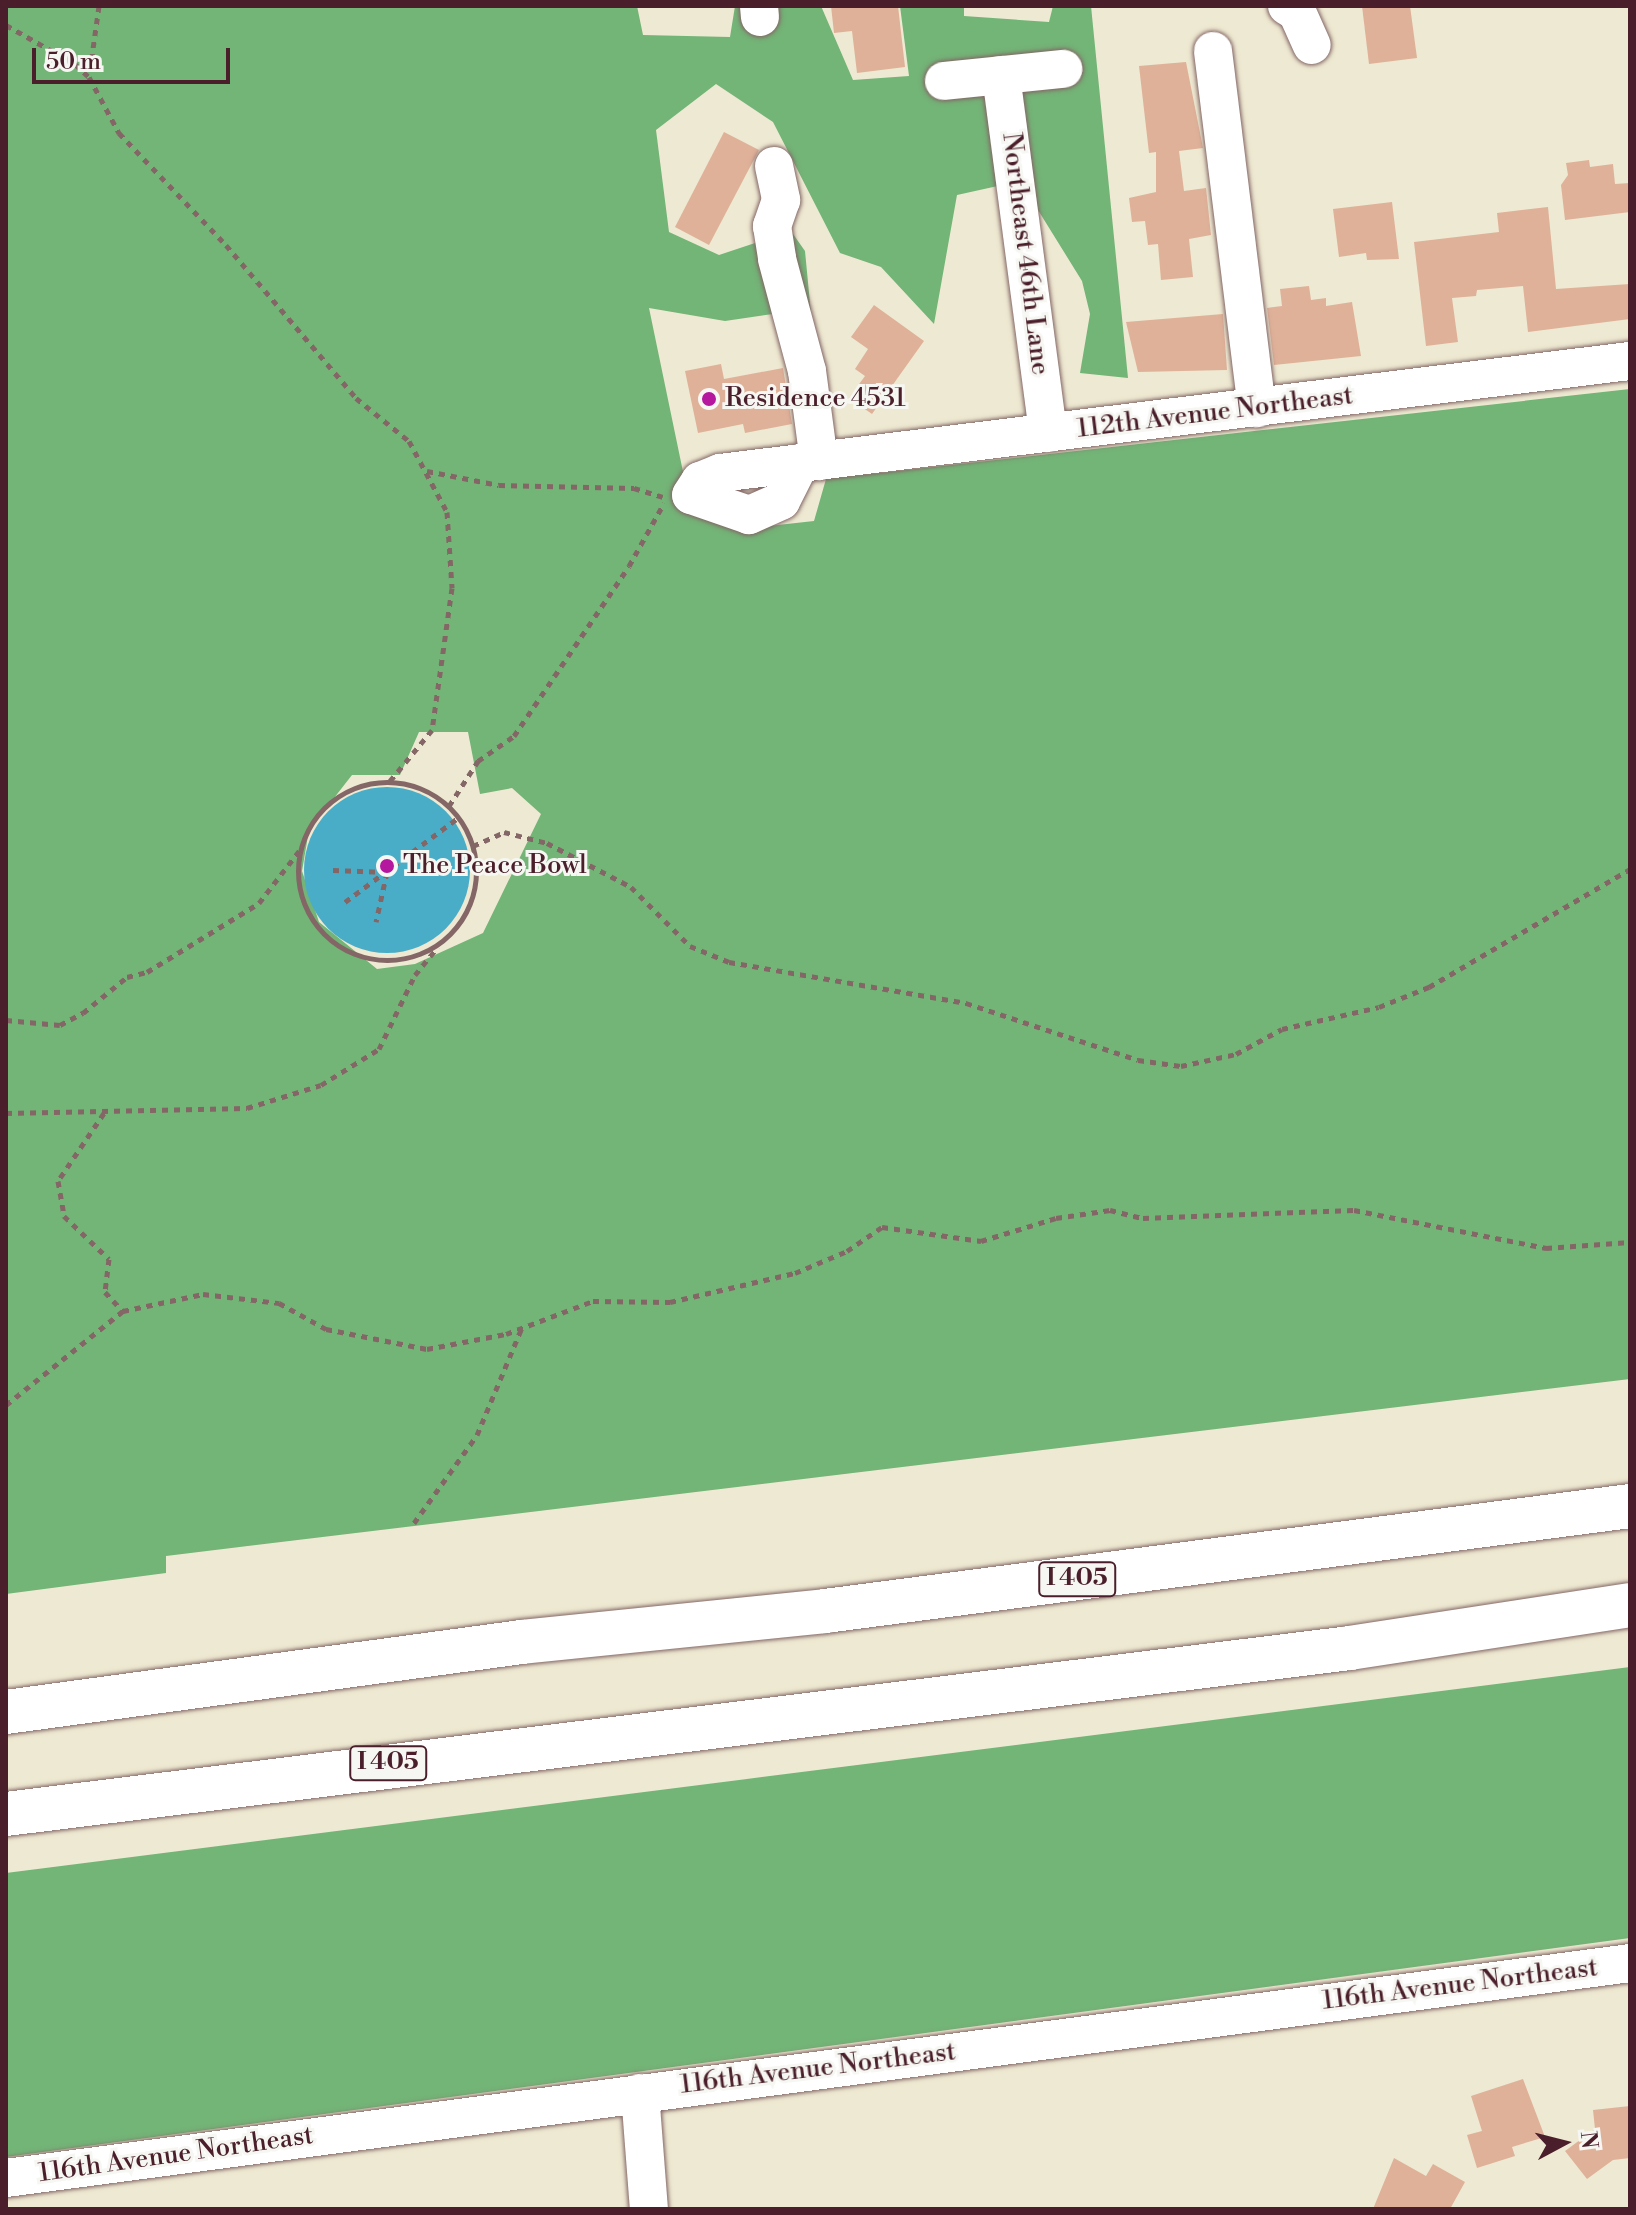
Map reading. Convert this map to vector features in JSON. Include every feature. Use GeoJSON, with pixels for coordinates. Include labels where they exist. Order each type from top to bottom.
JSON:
{"type":"FeatureCollection","features":[{"type":"Feature","properties":{"kind":"highway","name":"I 405"},"geometry":{"type":"LineString","coordinates":[[6,1712],[522,1642],[825,1611],[1630,1506]]}},
{"type":"Feature","properties":{"kind":"highway","name":"I 405"},"geometry":{"type":"LineString","coordinates":[[6,1814],[1350,1648],[1630,1605]]}},
{"type":"Feature","properties":{"kind":"street"},"geometry":{"type":"LineString","coordinates":[[1287,6],[1297,12],[1312,45]]}},
{"type":"Feature","properties":{"kind":"street"},"geometry":{"type":"LineString","coordinates":[[1213,51],[1257,408]]}},
{"type":"Feature","properties":{"kind":"street"},"geometry":{"type":"LineString","coordinates":[[944,81],[1063,69]]}},
{"type":"Feature","properties":{"kind":"street","name":"Northeast 46th Lane"},"geometry":{"type":"LineString","coordinates":[[1001,75],[1048,433]]}},
{"type":"Feature","properties":{"kind":"street","name":"112th Avenue Northeast"},"geometry":{"type":"LineString","coordinates":[[774,166],[781,200],[772,226],[777,259],[807,371],[810,462],[1630,361]]}},
{"type":"Feature","properties":{"kind":"street","name":"116th Avenue Northeast"},"geometry":{"type":"LineString","coordinates":[[6,2178],[1630,1963]]}},
{"type":"Feature","properties":{"kind":"street"},"geometry":{"type":"LineString","coordinates":[[640,2093],[649,2209]]}},
{"type":"Feature","properties":{"kind":"path"},"geometry":{"type":"LineString","coordinates":[[89,77],[99,6]]}},
{"type":"Feature","properties":{"kind":"path"},"geometry":{"type":"LineString","coordinates":[[6,25],[89,77],[119,133],[226,245],[356,398],[409,441],[427,471],[447,512],[452,588],[432,730],[390,781]]}},
{"type":"Feature","properties":{"kind":"path"},"geometry":{"type":"LineString","coordinates":[[427,471],[499,485],[634,488],[670,499],[657,508],[629,566],[514,736],[478,761],[449,806]]}},
{"type":"Feature","properties":{"kind":"path"},"geometry":{"type":"LineString","coordinates":[[6,1020],[60,1025],[83,1013],[127,977],[147,972],[259,903],[300,850],[323,807],[354,788],[390,781],[422,788],[449,806],[459,817],[473,846],[472,900],[415,975],[379,1049],[321,1085],[247,1108],[6,1113]]}},
{"type":"Feature","properties":{"kind":"path"},"geometry":{"type":"LineString","coordinates":[[345,902],[459,817]]}},
{"type":"Feature","properties":{"kind":"path"},"geometry":{"type":"LineString","coordinates":[[473,846],[504,832],[547,843],[631,887],[690,946],[729,962],[966,1003],[1138,1060],[1181,1066],[1236,1054],[1282,1029],[1379,1007],[1429,987],[1630,869]]}},
{"type":"Feature","properties":{"kind":"path"},"geometry":{"type":"LineString","coordinates":[[300,850],[302,898],[328,939],[360,956],[396,960],[441,943]]}},
{"type":"Feature","properties":{"kind":"path"},"geometry":{"type":"LineString","coordinates":[[333,870],[387,872]]}},
{"type":"Feature","properties":{"kind":"path"},"geometry":{"type":"LineString","coordinates":[[376,922],[387,872]]}},
{"type":"Feature","properties":{"kind":"path"},"geometry":{"type":"LineString","coordinates":[[104,1112],[58,1181],[64,1216],[109,1259],[105,1292],[123,1311]]}},
{"type":"Feature","properties":{"kind":"path"},"geometry":{"type":"LineString","coordinates":[[6,1405],[123,1311],[203,1294],[279,1303],[326,1329],[427,1349],[506,1334],[593,1301],[670,1302],[795,1273],[847,1251],[882,1227],[981,1241],[1056,1218],[1110,1210],[1143,1218],[1286,1210],[1354,1210],[1409,1219],[1512,1244],[1589,1248],[1630,1242]]}},
{"type":"Feature","properties":{"kind":"path"},"geometry":{"type":"LineString","coordinates":[[414,1523],[477,1435],[521,1329]]}},
{"type":"Feature","properties":{"kind":"green space"},"geometry":{"type":"Polygon","coordinates":[[[6,6],[637,6],[643,35],[730,37],[735,6],[821,6],[853,80],[909,76],[900,6],[964,6],[964,16],[1049,22],[1053,6],[1091,6],[1128,378],[1080,373],[1090,314],[1082,281],[1020,181],[957,195],[934,324],[881,267],[840,253],[773,122],[716,84],[656,130],[669,232],[719,255],[758,242],[774,207],[805,251],[814,345],[780,313],[725,321],[649,308],[687,491],[734,530],[814,521],[826,479],[1630,389],[1630,1379],[166,1556],[166,1573],[6,1594],[6,6]],[[419,732],[400,775],[352,775],[309,830],[302,871],[319,922],[377,969],[415,964],[483,933],[541,814],[512,788],[480,794],[468,732],[419,732]]]}},
{"type":"Feature","properties":{"kind":"green space"},"geometry":{"type":"Polygon","coordinates":[[[1630,1667],[1630,1938],[6,2157],[6,1873],[1630,1667]]]}},
{"type":"Feature","properties":{"kind":"water","name":"The Peace Bowl"},"geometry":{"type":"Polygon","coordinates":[[[387,787],[419,793],[446,811],[464,838],[470,870],[464,902],[446,929],[419,947],[387,953],[355,947],[328,929],[310,902],[304,870],[310,838],[328,811],[355,793],[387,787]]]}},
{"type":"Feature","properties":{"kind":"building"},"geometry":{"type":"Polygon","coordinates":[[[831,6],[898,6],[905,67],[857,73],[852,31],[834,33],[831,6]]]}},
{"type":"Feature","properties":{"kind":"building"},"geometry":{"type":"Polygon","coordinates":[[[1362,6],[1410,6],[1417,58],[1369,64],[1362,6]]]}},
{"type":"Feature","properties":{"kind":"building"},"geometry":{"type":"Polygon","coordinates":[[[1186,62],[1203,148],[1179,151],[1184,191],[1206,188],[1211,235],[1189,239],[1193,277],[1161,280],[1158,244],[1148,245],[1145,221],[1132,222],[1129,198],[1156,192],[1156,152],[1149,153],[1139,66],[1186,62]]]}},
{"type":"Feature","properties":{"kind":"building"},"geometry":{"type":"Polygon","coordinates":[[[724,132],[759,150],[709,245],[675,227],[724,132]]]}},
{"type":"Feature","properties":{"kind":"building"},"geometry":{"type":"Polygon","coordinates":[[[1589,160],[1590,167],[1613,164],[1615,184],[1630,183],[1630,212],[1565,220],[1561,185],[1568,175],[1566,163],[1589,160]]]}},
{"type":"Feature","properties":{"kind":"building"},"geometry":{"type":"Polygon","coordinates":[[[1392,202],[1399,259],[1367,260],[1366,253],[1339,257],[1333,209],[1392,202]]]}},
{"type":"Feature","properties":{"kind":"building"},"geometry":{"type":"Polygon","coordinates":[[[1548,207],[1556,289],[1630,284],[1630,319],[1528,332],[1523,286],[1477,290],[1476,296],[1452,298],[1458,342],[1426,346],[1414,242],[1499,232],[1497,213],[1548,207]]]}},
{"type":"Feature","properties":{"kind":"building"},"geometry":{"type":"Polygon","coordinates":[[[1309,286],[1311,300],[1326,298],[1326,306],[1352,302],[1361,356],[1274,365],[1267,308],[1282,306],[1280,289],[1309,286]]]}},
{"type":"Feature","properties":{"kind":"building"},"geometry":{"type":"Polygon","coordinates":[[[874,305],[924,341],[872,414],[849,398],[865,376],[855,369],[868,349],[851,337],[874,305]]]}},
{"type":"Feature","properties":{"kind":"building"},"geometry":{"type":"Polygon","coordinates":[[[1223,314],[1227,370],[1138,372],[1126,322],[1223,314]]]}},
{"type":"Feature","properties":{"kind":"building"},"geometry":{"type":"Polygon","coordinates":[[[721,364],[724,379],[783,368],[792,424],[745,433],[743,424],[698,433],[685,371],[721,364]]]}},
{"type":"Feature","properties":{"kind":"building"},"geometry":{"type":"Polygon","coordinates":[[[1523,2079],[1545,2137],[1512,2147],[1515,2156],[1477,2168],[1467,2135],[1482,2131],[1471,2096],[1523,2079]]]}},
{"type":"Feature","properties":{"kind":"building"},"geometry":{"type":"Polygon","coordinates":[[[1630,2106],[1630,2158],[1613,2160],[1587,2179],[1565,2151],[1595,2129],[1593,2110],[1630,2106]]]}},
{"type":"Feature","properties":{"kind":"building"},"geometry":{"type":"Polygon","coordinates":[[[1394,2158],[1426,2176],[1433,2164],[1465,2182],[1450,2209],[1373,2209],[1394,2158]]]}},
{"type":"Feature","properties":{"kind":"place","name":"Residence 4531"},"geometry":{"type":"Point","coordinates":[709,399]}},
{"type":"Feature","properties":{"kind":"place","name":"The Peace Bowl"},"geometry":{"type":"Point","coordinates":[387,866]}}]}
